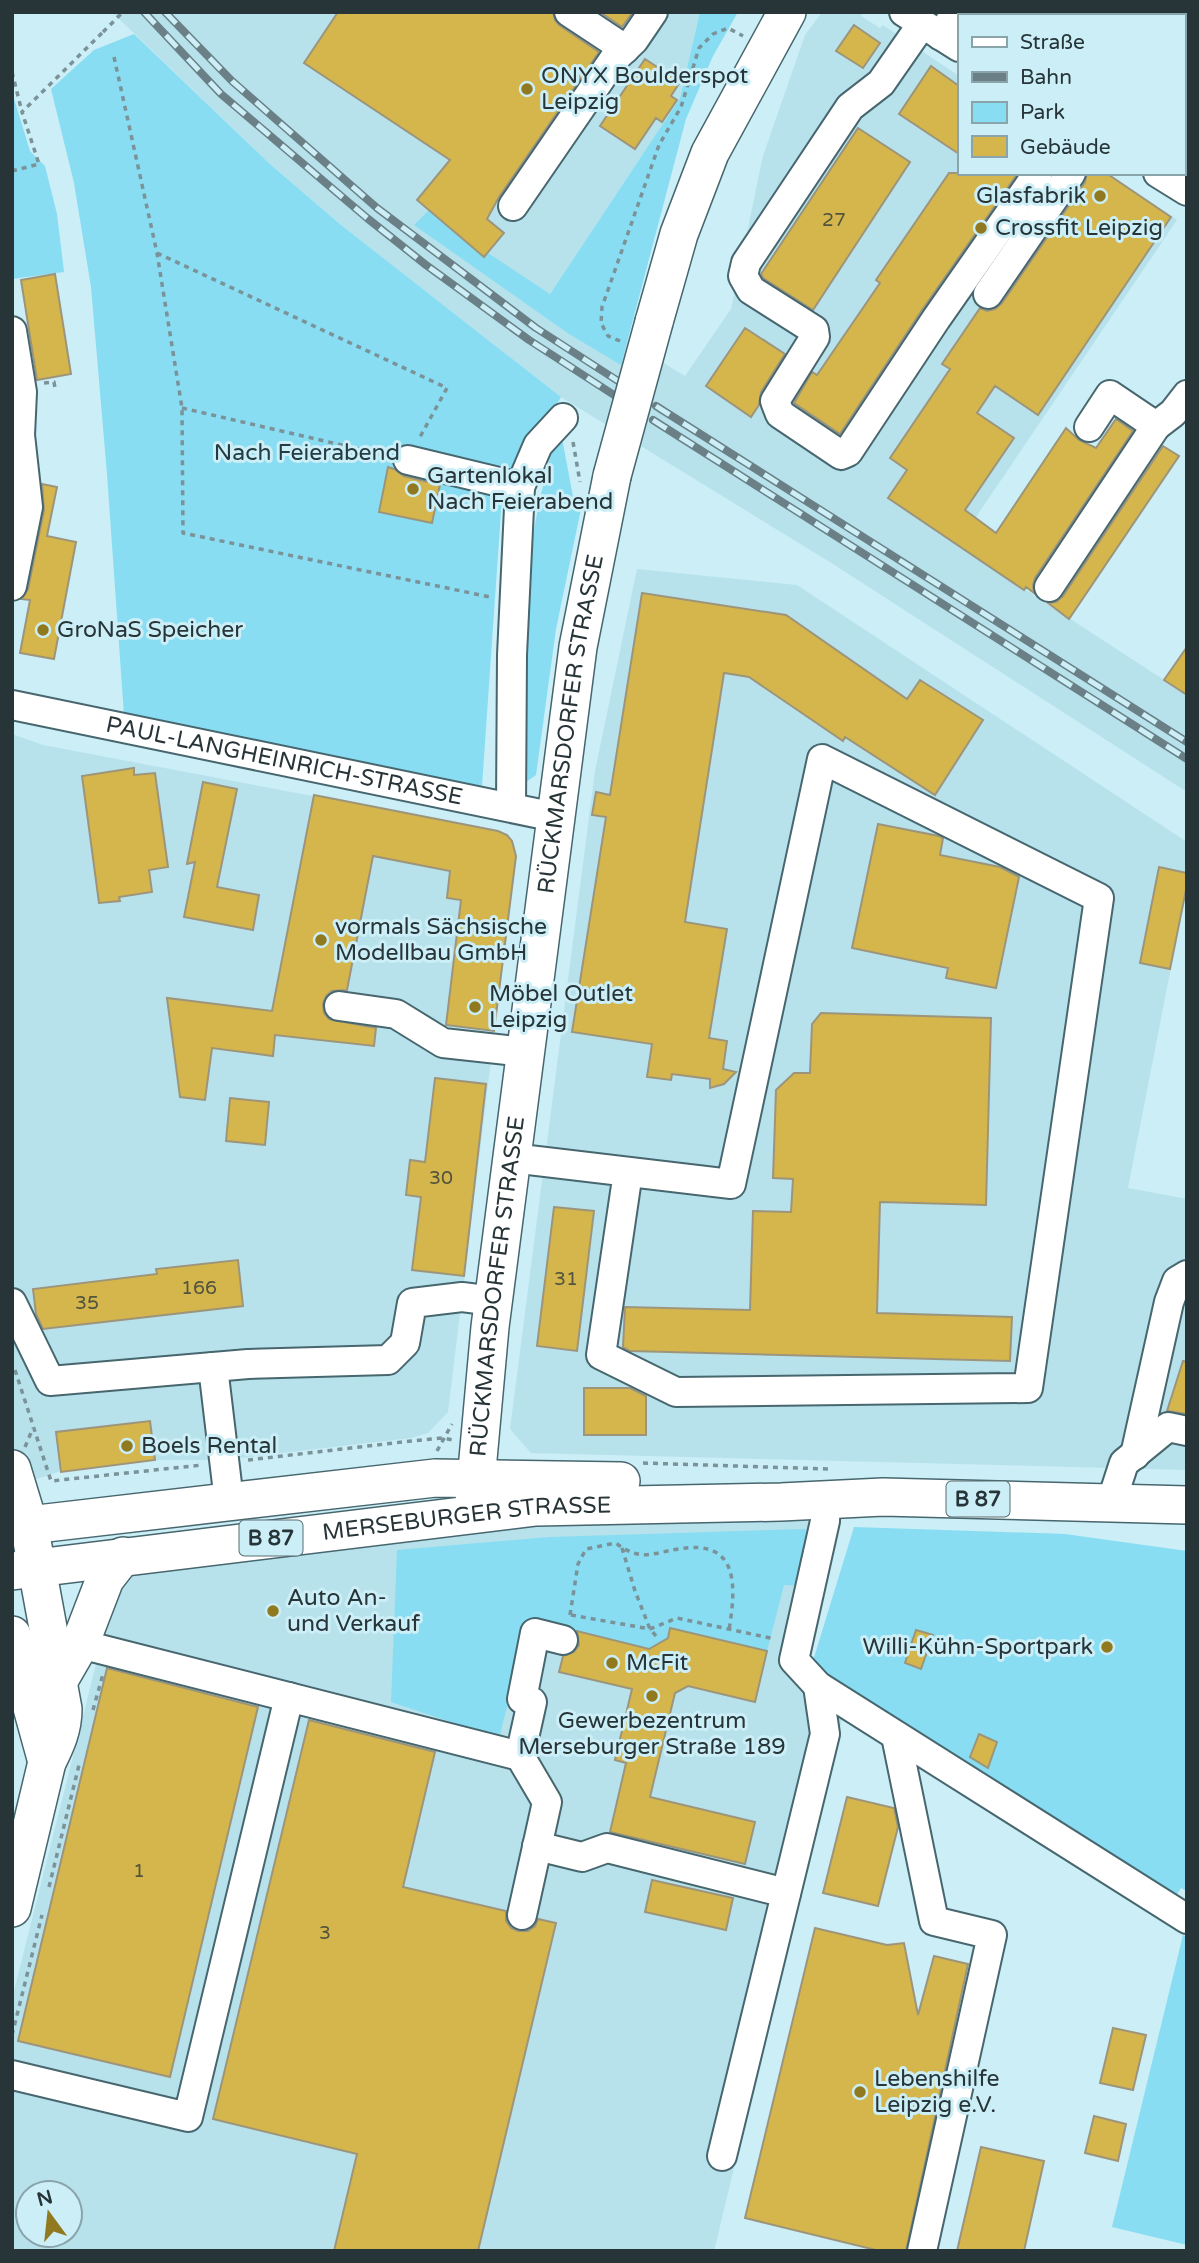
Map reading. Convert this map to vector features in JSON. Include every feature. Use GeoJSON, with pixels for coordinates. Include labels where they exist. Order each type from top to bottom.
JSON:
{"type":"FeatureCollection","features":[{"type":"Feature","properties":{"kind":"main road","name":"RÜCKMARSDORFER STRASSE"},"geometry":{"type":"LineString","coordinates":[[473,1514],[494,1301],[578,647],[596,482],[654,322],[679,234],[710,153],[787,12]]}},
{"type":"Feature","properties":{"kind":"main road","name":"RÜCKMARSDORFER STRASSE"},"geometry":{"type":"LineString","coordinates":[[679,234],[688,184],[701,139],[719,90],[751,25]]}},
{"type":"Feature","properties":{"kind":"main road"},"geometry":{"type":"LineString","coordinates":[[12,1469],[21,1526],[24,1569],[58,1682],[62,1724],[47,1762],[27,1911]]}},
{"type":"Feature","properties":{"kind":"main road","name":"MERSEBURGER STRASSE"},"geometry":{"type":"LineString","coordinates":[[21,1526],[435,1478],[772,1485],[883,1497]]}},
{"type":"Feature","properties":{"kind":"main road","name":"MERSEBURGER STRASSE"},"geometry":{"type":"LineString","coordinates":[[24,1569],[473,1514],[564,1506],[883,1497],[1187,1505]]}},
{"type":"Feature","properties":{"kind":"main road"},"geometry":{"type":"LineString","coordinates":[[58,1682],[79,1644],[105,1579],[124,1556]]}},
{"type":"Feature","properties":{"kind":"main road"},"geometry":{"type":"LineString","coordinates":[[12,1635],[47,1762]]}},
{"type":"Feature","properties":{"kind":"street"},"geometry":{"type":"LineString","coordinates":[[569,12],[625,49]]}},
{"type":"Feature","properties":{"kind":"street"},"geometry":{"type":"LineString","coordinates":[[513,206],[614,59],[635,40],[653,12]]}},
{"type":"Feature","properties":{"kind":"street"},"geometry":{"type":"LineString","coordinates":[[930,23],[881,83],[850,107],[747,263],[743,276],[751,290],[814,330],[815,337],[775,401],[780,414],[841,455],[848,452],[936,318],[1037,175]]}},
{"type":"Feature","properties":{"kind":"street"},"geometry":{"type":"LineString","coordinates":[[988,294],[1070,175]]}},
{"type":"Feature","properties":{"kind":"street"},"geometry":{"type":"LineString","coordinates":[[1161,175],[1187,191]]}},
{"type":"Feature","properties":{"kind":"street"},"geometry":{"type":"LineString","coordinates":[[12,331],[22,392],[16,426],[29,507],[12,586]]}},
{"type":"Feature","properties":{"kind":"street"},"geometry":{"type":"LineString","coordinates":[[1089,427],[1110,395],[1156,426]]}},
{"type":"Feature","properties":{"kind":"street"},"geometry":{"type":"LineString","coordinates":[[1049,587],[1156,426],[1173,413],[1187,395]]}},
{"type":"Feature","properties":{"kind":"street"},"geometry":{"type":"LineString","coordinates":[[511,807],[520,487],[538,445],[567,426]]}},
{"type":"Feature","properties":{"kind":"street"},"geometry":{"type":"LineString","coordinates":[[408,460],[520,487]]}},
{"type":"Feature","properties":{"kind":"street","name":"PAUL-LANGHEINRICH-STRASSE"},"geometry":{"type":"LineString","coordinates":[[12,705],[555,817]]}},
{"type":"Feature","properties":{"kind":"street"},"geometry":{"type":"LineString","coordinates":[[512,1158],[731,1184],[822,759],[1099,898],[1028,1388],[676,1392],[601,1355],[628,1172]]}},
{"type":"Feature","properties":{"kind":"street"},"geometry":{"type":"LineString","coordinates":[[339,1006],[396,1014],[443,1043],[525,1052]]}},
{"type":"Feature","properties":{"kind":"street"},"geometry":{"type":"LineString","coordinates":[[1111,1503],[1129,1459],[1168,1302],[1177,1281],[1187,1275]]}},
{"type":"Feature","properties":{"kind":"street"},"geometry":{"type":"LineString","coordinates":[[12,1303],[50,1381],[213,1367],[388,1360],[405,1343],[412,1303],[461,1297],[494,1301]]}},
{"type":"Feature","properties":{"kind":"street"},"geometry":{"type":"LineString","coordinates":[[213,1367],[229,1501]]}},
{"type":"Feature","properties":{"kind":"street"},"geometry":{"type":"LineString","coordinates":[[1129,1459],[1168,1427],[1187,1431]]}},
{"type":"Feature","properties":{"kind":"street"},"geometry":{"type":"LineString","coordinates":[[826,1500],[825,1521],[794,1660],[818,1686],[1187,1919]]}},
{"type":"Feature","properties":{"kind":"street"},"geometry":{"type":"LineString","coordinates":[[522,1915],[547,1802],[520,1756],[532,1702],[522,1699],[535,1633],[563,1640]]}},
{"type":"Feature","properties":{"kind":"street"},"geometry":{"type":"LineString","coordinates":[[79,1644],[520,1756]]}},
{"type":"Feature","properties":{"kind":"street"},"geometry":{"type":"LineString","coordinates":[[722,2156],[825,1734],[818,1686]]}},
{"type":"Feature","properties":{"kind":"street"},"geometry":{"type":"LineString","coordinates":[[12,2075],[188,2117],[289,1697]]}},
{"type":"Feature","properties":{"kind":"street"},"geometry":{"type":"LineString","coordinates":[[896,1736],[934,1921],[992,1935],[922,2251]]}},
{"type":"Feature","properties":{"kind":"street"},"geometry":{"type":"LineString","coordinates":[[537,1846],[582,1857],[607,1849],[786,1893]]}},
{"type":"Feature","properties":{"kind":"path"},"geometry":{"type":"LineString","coordinates":[[22,112],[121,14]]}},
{"type":"Feature","properties":{"kind":"path"},"geometry":{"type":"LineString","coordinates":[[625,343],[608,336],[601,323],[602,307],[659,145],[681,107],[699,48],[713,34],[728,28],[751,25]]}},
{"type":"Feature","properties":{"kind":"path"},"geometry":{"type":"LineString","coordinates":[[114,57],[157,253],[182,408],[183,533],[515,601]]}},
{"type":"Feature","properties":{"kind":"path"},"geometry":{"type":"LineString","coordinates":[[12,72],[39,164],[12,171]]}},
{"type":"Feature","properties":{"kind":"path"},"geometry":{"type":"LineString","coordinates":[[157,253],[447,388],[408,460],[182,408]]}},
{"type":"Feature","properties":{"kind":"path"},"geometry":{"type":"LineString","coordinates":[[567,426],[596,482]]}},
{"type":"Feature","properties":{"kind":"path"},"geometry":{"type":"LineString","coordinates":[[12,1361],[34,1427]]}},
{"type":"Feature","properties":{"kind":"path"},"geometry":{"type":"LineString","coordinates":[[729,1630],[735,1597],[729,1567],[713,1550],[694,1548],[677,1549],[659,1555],[640,1554],[616,1543],[586,1549],[578,1564],[570,1615],[650,1629],[677,1619],[729,1630],[798,1644]]}},
{"type":"Feature","properties":{"kind":"path"},"geometry":{"type":"LineString","coordinates":[[622,1548],[650,1629],[656,1636]]}},
{"type":"Feature","properties":{"kind":"path"},"geometry":{"type":"LineString","coordinates":[[49,1888],[82,1754]]}},
{"type":"Feature","properties":{"kind":"path"},"geometry":{"type":"LineString","coordinates":[[12,2035],[27,1911]]}},
{"type":"Feature","properties":{"kind":"shaded area"},"geometry":{"type":"Polygon","coordinates":[[[112,12],[700,12],[680,98],[550,294],[685,376],[731,309],[763,156],[805,35],[822,12],[863,12],[861,16],[880,28],[883,25],[958,75],[958,175],[1109,175],[1177,220],[957,545],[1164,680],[1187,647],[1187,792],[833,564],[561,397],[341,225],[271,165],[112,12]]]}},
{"type":"Feature","properties":{"kind":"shaded area"},"geometry":{"type":"Polygon","coordinates":[[[637,569],[797,585],[1187,842],[1187,885],[1128,1188],[1187,1199],[1187,1470],[531,1453],[510,1429],[595,771],[637,569]]]}},
{"type":"Feature","properties":{"kind":"shaded area"},"geometry":{"type":"Polygon","coordinates":[[[12,734],[43,745],[498,831],[512,841],[516,856],[448,1412],[428,1433],[411,1438],[223,1460],[155,1460],[61,1471],[12,1487],[12,734]]]}},
{"type":"Feature","properties":{"kind":"shaded area"},"geometry":{"type":"Polygon","coordinates":[[[814,1511],[786,1665],[843,1715],[714,2251],[12,2251],[12,1999],[120,1569],[547,1516],[814,1511]]]}},
{"type":"Feature","properties":{"kind":"green space"},"geometry":{"type":"Polygon","coordinates":[[[700,12],[738,12],[713,56],[686,119],[621,365],[569,334],[414,225],[429,210],[483,257],[488,253],[550,294],[680,98],[700,12]]]}},
{"type":"Feature","properties":{"kind":"green space","name":"Nach Feierabend"},"geometry":{"type":"Polygon","coordinates":[[[134,34],[271,165],[341,225],[561,397],[502,497],[482,786],[124,715],[91,287],[74,183],[51,89],[94,50],[134,34]]]}},
{"type":"Feature","properties":{"kind":"green space"},"geometry":{"type":"Polygon","coordinates":[[[12,92],[30,151],[45,166],[57,214],[64,272],[12,279],[12,92]]]}},
{"type":"Feature","properties":{"kind":"green space"},"geometry":{"type":"Polygon","coordinates":[[[561,433],[575,507],[581,509],[556,629],[536,775],[522,785],[524,632],[530,556],[548,463],[561,433]]]}},
{"type":"Feature","properties":{"kind":"green space"},"geometry":{"type":"Polygon","coordinates":[[[854,1527],[1065,1534],[1187,1551],[1187,1891],[1181,1888],[1173,1901],[812,1664],[854,1527]]]}},
{"type":"Feature","properties":{"kind":"green space"},"geometry":{"type":"Polygon","coordinates":[[[805,1529],[811,1539],[800,1586],[784,1585],[767,1651],[670,1629],[667,1639],[650,1649],[529,1622],[499,1738],[391,1702],[397,1550],[549,1537],[805,1529]]]}},
{"type":"Feature","properties":{"kind":"green space"},"geometry":{"type":"Polygon","coordinates":[[[1183,1935],[1187,1937],[1187,2245],[1112,2227],[1183,1935]]]}},
{"type":"Feature","properties":{"kind":"building"},"geometry":{"type":"Polygon","coordinates":[[[338,12],[553,12],[559,25],[599,52],[499,197],[487,219],[504,233],[484,257],[417,200],[450,160],[304,63],[338,12]]]}},
{"type":"Feature","properties":{"kind":"building"},"geometry":{"type":"Polygon","coordinates":[[[600,12],[633,12],[622,27],[600,12]]]}},
{"type":"Feature","properties":{"kind":"building"},"geometry":{"type":"Polygon","coordinates":[[[854,25],[880,43],[863,68],[836,51],[854,25]]]}},
{"type":"Feature","properties":{"kind":"building"},"geometry":{"type":"Polygon","coordinates":[[[645,59],[680,82],[671,96],[677,100],[662,122],[656,118],[635,149],[600,126],[645,59]]]}},
{"type":"Feature","properties":{"kind":"building"},"geometry":{"type":"Polygon","coordinates":[[[931,66],[958,85],[958,153],[899,114],[931,66]]]}},
{"type":"Feature","properties":{"kind":"building"},"geometry":{"type":"Polygon","coordinates":[[[858,128],[910,162],[813,310],[763,278],[761,274],[858,128]]]}},
{"type":"Feature","properties":{"kind":"building"},"geometry":{"type":"Polygon","coordinates":[[[949,173],[1017,175],[922,310],[840,434],[794,403],[812,372],[817,375],[880,283],[876,280],[949,173]]]}},
{"type":"Feature","properties":{"kind":"building"},"geometry":{"type":"Polygon","coordinates":[[[1087,175],[1109,175],[1171,217],[1038,415],[995,386],[977,413],[1014,438],[965,510],[996,533],[1066,428],[1079,440],[1096,448],[1116,419],[1133,431],[1035,578],[1034,593],[1026,587],[1024,590],[888,498],[907,470],[890,458],[950,369],[942,364],[980,308],[987,311],[1002,303],[1085,182],[1087,175]]]}},
{"type":"Feature","properties":{"kind":"building"},"geometry":{"type":"Polygon","coordinates":[[[55,274],[71,374],[37,380],[21,280],[55,274]]]}},
{"type":"Feature","properties":{"kind":"building"},"geometry":{"type":"Polygon","coordinates":[[[745,328],[785,354],[761,392],[759,405],[751,417],[706,386],[745,328]]]}},
{"type":"Feature","properties":{"kind":"building"},"geometry":{"type":"Polygon","coordinates":[[[1163,446],[1179,456],[1069,619],[1048,603],[1056,602],[1063,596],[1163,446]]]}},
{"type":"Feature","properties":{"kind":"building"},"geometry":{"type":"Polygon","coordinates":[[[388,467],[404,476],[440,485],[432,523],[379,512],[388,467]]]}},
{"type":"Feature","properties":{"kind":"building"},"geometry":{"type":"Polygon","coordinates":[[[42,484],[57,487],[47,536],[76,542],[54,659],[20,653],[30,600],[21,599],[28,589],[44,510],[42,484]]]}},
{"type":"Feature","properties":{"kind":"building"},"geometry":{"type":"Polygon","coordinates":[[[642,593],[786,615],[907,699],[920,680],[983,720],[935,795],[845,737],[843,741],[749,677],[724,673],[685,922],[727,929],[709,1038],[727,1041],[723,1069],[736,1072],[724,1084],[710,1088],[710,1079],[672,1074],[671,1080],[647,1077],[652,1044],[572,1032],[606,817],[592,815],[596,792],[610,795],[642,593]]]}},
{"type":"Feature","properties":{"kind":"building"},"geometry":{"type":"Polygon","coordinates":[[[1187,647],[1187,695],[1164,680],[1187,647]]]}},
{"type":"Feature","properties":{"kind":"building"},"geometry":{"type":"Polygon","coordinates":[[[134,768],[134,775],[155,773],[168,867],[149,870],[152,892],[119,897],[120,901],[99,903],[82,776],[134,768]]]}},
{"type":"Feature","properties":{"kind":"building"},"geometry":{"type":"Polygon","coordinates":[[[203,782],[237,789],[217,887],[259,895],[253,930],[184,917],[195,862],[187,864],[203,782]]]}},
{"type":"Feature","properties":{"kind":"building","name":"vormals Sächsische Modellbau GmbH"},"geometry":{"type":"Polygon","coordinates":[[[314,795],[498,831],[512,841],[516,856],[494,1031],[446,1025],[461,900],[447,898],[450,871],[373,856],[347,990],[332,991],[323,1004],[324,1013],[329,1019],[376,1028],[374,1046],[275,1035],[273,1056],[212,1048],[205,1100],[180,1097],[167,998],[272,1011],[314,795]]]}},
{"type":"Feature","properties":{"kind":"building"},"geometry":{"type":"Polygon","coordinates":[[[878,824],[939,836],[943,838],[940,855],[1000,867],[1019,877],[996,988],[946,978],[948,968],[852,948],[878,824]]]}},
{"type":"Feature","properties":{"kind":"building"},"geometry":{"type":"Polygon","coordinates":[[[1159,867],[1187,873],[1170,969],[1140,963],[1159,867]]]}},
{"type":"Feature","properties":{"kind":"building"},"geometry":{"type":"Polygon","coordinates":[[[821,1013],[991,1018],[986,1205],[880,1202],[877,1313],[1012,1317],[1010,1361],[630,1351],[623,1347],[625,1307],[750,1310],[753,1211],[791,1212],[793,1179],[773,1178],[776,1090],[794,1073],[810,1073],[812,1024],[821,1013]]]}},
{"type":"Feature","properties":{"kind":"building"},"geometry":{"type":"Polygon","coordinates":[[[435,1078],[486,1084],[464,1276],[412,1270],[421,1197],[406,1195],[410,1160],[425,1162],[435,1078]]]}},
{"type":"Feature","properties":{"kind":"building"},"geometry":{"type":"Polygon","coordinates":[[[230,1098],[269,1102],[265,1145],[226,1141],[230,1098]]]}},
{"type":"Feature","properties":{"kind":"building"},"geometry":{"type":"Polygon","coordinates":[[[554,1207],[594,1211],[577,1351],[537,1346],[554,1207]]]}},
{"type":"Feature","properties":{"kind":"building"},"geometry":{"type":"Polygon","coordinates":[[[238,1260],[243,1306],[43,1329],[36,1314],[33,1289],[157,1274],[156,1269],[238,1260]]]}},
{"type":"Feature","properties":{"kind":"building"},"geometry":{"type":"Polygon","coordinates":[[[1183,1361],[1187,1362],[1187,1414],[1167,1411],[1183,1361]]]}},
{"type":"Feature","properties":{"kind":"building"},"geometry":{"type":"Polygon","coordinates":[[[584,1388],[630,1388],[646,1396],[646,1435],[584,1435],[584,1388]]]}},
{"type":"Feature","properties":{"kind":"building"},"geometry":{"type":"Polygon","coordinates":[[[150,1421],[155,1460],[61,1472],[56,1432],[150,1421]]]}},
{"type":"Feature","properties":{"kind":"building","name":"Gewerbezentrum Merseburger Straße 189"},"geometry":{"type":"Polygon","coordinates":[[[670,1628],[767,1651],[755,1702],[688,1686],[675,1693],[650,1797],[755,1822],[745,1864],[610,1832],[626,1763],[615,1760],[632,1689],[559,1672],[563,1656],[574,1652],[579,1645],[577,1631],[649,1649],[668,1638],[670,1628]]]}},
{"type":"Feature","properties":{"kind":"building"},"geometry":{"type":"Polygon","coordinates":[[[916,1630],[933,1635],[921,1669],[905,1663],[916,1630]]]}},
{"type":"Feature","properties":{"kind":"building"},"geometry":{"type":"Polygon","coordinates":[[[107,1668],[258,1707],[170,2077],[18,2041],[107,1668]]]}},
{"type":"Feature","properties":{"kind":"building"},"geometry":{"type":"Polygon","coordinates":[[[309,1720],[435,1752],[403,1887],[506,1911],[506,1921],[511,1928],[518,1931],[528,1931],[535,1926],[538,1919],[556,1923],[478,2251],[334,2251],[357,2154],[213,2119],[309,1720]]]}},
{"type":"Feature","properties":{"kind":"building"},"geometry":{"type":"Polygon","coordinates":[[[979,1734],[997,1742],[988,1768],[970,1757],[979,1734]]]}},
{"type":"Feature","properties":{"kind":"building"},"geometry":{"type":"Polygon","coordinates":[[[847,1797],[894,1808],[898,1827],[878,1906],[823,1893],[847,1797]]]}},
{"type":"Feature","properties":{"kind":"building"},"geometry":{"type":"Polygon","coordinates":[[[652,1880],[733,1898],[726,1930],[645,1912],[652,1880]]]}},
{"type":"Feature","properties":{"kind":"building","name":"Lebenshilfe Leipzig e.V."},"geometry":{"type":"Polygon","coordinates":[[[815,1928],[887,1945],[904,1943],[918,2015],[934,1956],[968,1964],[906,2251],[880,2251],[745,2218],[815,1928]]]}},
{"type":"Feature","properties":{"kind":"building"},"geometry":{"type":"Polygon","coordinates":[[[1113,2028],[1146,2035],[1133,2090],[1100,2083],[1113,2028]]]}},
{"type":"Feature","properties":{"kind":"building"},"geometry":{"type":"Polygon","coordinates":[[[1094,2116],[1126,2124],[1118,2161],[1085,2153],[1094,2116]]]}},
{"type":"Feature","properties":{"kind":"building"},"geometry":{"type":"Polygon","coordinates":[[[981,2147],[1044,2161],[1024,2251],[957,2251],[981,2147]]]}},
{"type":"Feature","properties":{"kind":"railway"},"geometry":{"type":"LineString","coordinates":[[144,12],[221,94],[367,218],[529,340],[614,395]]}},
{"type":"Feature","properties":{"kind":"railway"},"geometry":{"type":"LineString","coordinates":[[165,12],[232,81],[377,208],[536,328],[618,381]]}},
{"type":"Feature","properties":{"kind":"railway"},"geometry":{"type":"LineString","coordinates":[[656,406],[1187,742]]}},
{"type":"Feature","properties":{"kind":"railway"},"geometry":{"type":"LineString","coordinates":[[653,420],[1187,759]]}},
{"type":"Feature","properties":{"kind":"place","name":"ONYX Boulderspot Leipzig"},"geometry":{"type":"Point","coordinates":[527,89]}},
{"type":"Feature","properties":{"kind":"place","name":"Glasfabrik"},"geometry":{"type":"Point","coordinates":[1100,196]}},
{"type":"Feature","properties":{"kind":"place","name":"Crossfit Leipzig"},"geometry":{"type":"Point","coordinates":[981,228]}},
{"type":"Feature","properties":{"kind":"place","name":"Gartenlokal Nach Feierabend"},"geometry":{"type":"Point","coordinates":[413,489]}},
{"type":"Feature","properties":{"kind":"place","name":"GroNaS Speicher"},"geometry":{"type":"Point","coordinates":[43,630]}},
{"type":"Feature","properties":{"kind":"place","name":"vormals Sächsische Modellbau GmbH"},"geometry":{"type":"Point","coordinates":[321,940]}},
{"type":"Feature","properties":{"kind":"place","name":"Möbel Outlet Leipzig"},"geometry":{"type":"Point","coordinates":[475,1007]}},
{"type":"Feature","properties":{"kind":"place","name":"Boels Rental"},"geometry":{"type":"Point","coordinates":[127,1446]}},
{"type":"Feature","properties":{"kind":"place","name":"Auto An- und Verkauf"},"geometry":{"type":"Point","coordinates":[273,1611]}},
{"type":"Feature","properties":{"kind":"place","name":"Willi-Kühn-Sportpark"},"geometry":{"type":"Point","coordinates":[1107,1647]}},
{"type":"Feature","properties":{"kind":"place","name":"McFit"},"geometry":{"type":"Point","coordinates":[612,1663]}},
{"type":"Feature","properties":{"kind":"place","name":"Gewerbezentrum Merseburger Straße 189"},"geometry":{"type":"Point","coordinates":[652,1696]}},
{"type":"Feature","properties":{"kind":"place","name":"Lebenshilfe Leipzig e.V."},"geometry":{"type":"Point","coordinates":[860,2092]}}]}
